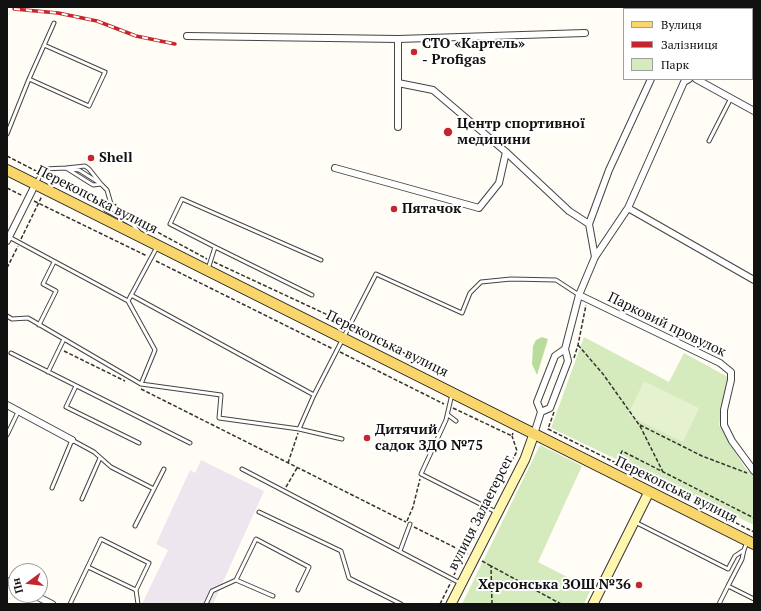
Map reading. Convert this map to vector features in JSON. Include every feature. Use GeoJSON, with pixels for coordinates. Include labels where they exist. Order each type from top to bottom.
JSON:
{"type":"FeatureCollection","features":[{"type":"Feature","properties":{"kind":"main road","name":"Перекопська вулиця"},"geometry":{"type":"LineString","coordinates":[[7,170],[649,492],[751,538]]}},
{"type":"Feature","properties":{"kind":"main road","name":"вулиця Залаегерсег"},"geometry":{"type":"LineString","coordinates":[[451,604],[525,459],[534,434]]}},
{"type":"Feature","properties":{"kind":"main road"},"geometry":{"type":"LineString","coordinates":[[593,604],[649,492]]}},
{"type":"Feature","properties":{"kind":"street"},"geometry":{"type":"LineString","coordinates":[[187,36],[398,39],[585,33]]}},
{"type":"Feature","properties":{"kind":"street"},"geometry":{"type":"LineString","coordinates":[[398,39],[398,127]]}},
{"type":"Feature","properties":{"kind":"street"},"geometry":{"type":"LineString","coordinates":[[595,257],[589,224],[609,170],[650,80]]}},
{"type":"Feature","properties":{"kind":"street"},"geometry":{"type":"LineString","coordinates":[[698,80],[712,86],[754,111]]}},
{"type":"Feature","properties":{"kind":"street"},"geometry":{"type":"LineString","coordinates":[[712,86],[715,80]]}},
{"type":"Feature","properties":{"kind":"street"},"geometry":{"type":"LineString","coordinates":[[541,412],[550,408],[568,361],[565,348],[579,295],[595,257],[628,208],[687,81]]}},
{"type":"Feature","properties":{"kind":"street"},"geometry":{"type":"LineString","coordinates":[[398,83],[433,90],[506,152],[569,211],[589,224]]}},
{"type":"Feature","properties":{"kind":"street"},"geometry":{"type":"LineString","coordinates":[[335,168],[479,208],[499,183],[506,152]]}},
{"type":"Feature","properties":{"kind":"street"},"geometry":{"type":"LineString","coordinates":[[8,239],[36,185]]}},
{"type":"Feature","properties":{"kind":"street"},"geometry":{"type":"LineString","coordinates":[[628,208],[754,280]]}},
{"type":"Feature","properties":{"kind":"street","name":"Парковий провулок"},"geometry":{"type":"LineString","coordinates":[[579,295],[720,363],[731,372],[731,380],[724,410],[724,425],[732,441],[754,471]]}},
{"type":"Feature","properties":{"kind":"street"},"geometry":{"type":"LineString","coordinates":[[534,434],[541,412],[537,402],[555,356],[565,348]]}},
{"type":"Feature","properties":{"kind":"street"},"geometry":{"type":"LineString","coordinates":[[7,404],[72,440]]}},
{"type":"Feature","properties":{"kind":"lane"},"geometry":{"type":"LineString","coordinates":[[7,134],[54,23]]}},
{"type":"Feature","properties":{"kind":"lane"},"geometry":{"type":"LineString","coordinates":[[29,79],[89,106],[105,72],[44,45]]}},
{"type":"Feature","properties":{"kind":"lane"},"geometry":{"type":"LineString","coordinates":[[709,141],[731,98]]}},
{"type":"Feature","properties":{"kind":"lane"},"geometry":{"type":"LineString","coordinates":[[36,185],[41,173],[44,170],[85,166],[107,190],[111,204],[106,210],[133,225],[146,240]]}},
{"type":"Feature","properties":{"kind":"lane"},"geometry":{"type":"LineString","coordinates":[[66,168],[93,185],[101,184]]}},
{"type":"Feature","properties":{"kind":"lane"},"geometry":{"type":"LineString","coordinates":[[312,295],[170,224],[182,199],[321,260]]}},
{"type":"Feature","properties":{"kind":"lane"},"geometry":{"type":"LineString","coordinates":[[8,239],[19,243],[128,301],[155,350],[141,384]]}},
{"type":"Feature","properties":{"kind":"lane"},"geometry":{"type":"LineString","coordinates":[[128,301],[158,246]]}},
{"type":"Feature","properties":{"kind":"lane"},"geometry":{"type":"LineString","coordinates":[[207,271],[215,247]]}},
{"type":"Feature","properties":{"kind":"lane"},"geometry":{"type":"LineString","coordinates":[[39,325],[56,290],[43,284],[54,262]]}},
{"type":"Feature","properties":{"kind":"lane"},"geometry":{"type":"LineString","coordinates":[[299,429],[336,350],[376,274],[462,313],[470,293],[481,282],[511,279],[556,280],[579,295]]}},
{"type":"Feature","properties":{"kind":"lane"},"geometry":{"type":"LineString","coordinates":[[131,295],[314,395]]}},
{"type":"Feature","properties":{"kind":"lane"},"geometry":{"type":"LineString","coordinates":[[7,316],[12,319],[28,318],[141,384],[221,395],[219,418],[299,429],[342,439]]}},
{"type":"Feature","properties":{"kind":"lane"},"geometry":{"type":"LineString","coordinates":[[48,372],[64,339]]}},
{"type":"Feature","properties":{"kind":"lane"},"geometry":{"type":"LineString","coordinates":[[11,353],[190,443]]}},
{"type":"Feature","properties":{"kind":"lane"},"geometry":{"type":"LineString","coordinates":[[76,386],[66,407],[139,443]]}},
{"type":"Feature","properties":{"kind":"lane"},"geometry":{"type":"LineString","coordinates":[[452,392],[448,415],[422,474],[498,512]]}},
{"type":"Feature","properties":{"kind":"lane"},"geometry":{"type":"LineString","coordinates":[[7,435],[19,410]]}},
{"type":"Feature","properties":{"kind":"lane"},"geometry":{"type":"LineString","coordinates":[[448,415],[456,421]]}},
{"type":"Feature","properties":{"kind":"lane"},"geometry":{"type":"LineString","coordinates":[[52,488],[72,440],[94,452],[112,467],[154,489]]}},
{"type":"Feature","properties":{"kind":"lane"},"geometry":{"type":"LineString","coordinates":[[82,499],[100,458]]}},
{"type":"Feature","properties":{"kind":"lane"},"geometry":{"type":"LineString","coordinates":[[135,526],[164,469]]}},
{"type":"Feature","properties":{"kind":"lane"},"geometry":{"type":"LineString","coordinates":[[242,469],[461,584]]}},
{"type":"Feature","properties":{"kind":"lane"},"geometry":{"type":"LineString","coordinates":[[259,512],[340,551],[349,578],[401,604]]}},
{"type":"Feature","properties":{"kind":"lane"},"geometry":{"type":"LineString","coordinates":[[635,522],[728,569],[735,556],[751,538]]}},
{"type":"Feature","properties":{"kind":"lane"},"geometry":{"type":"LineString","coordinates":[[400,551],[410,524]]}},
{"type":"Feature","properties":{"kind":"lane"},"geometry":{"type":"LineString","coordinates":[[719,604],[751,538]]}},
{"type":"Feature","properties":{"kind":"lane"},"geometry":{"type":"LineString","coordinates":[[70,604],[101,539],[150,563],[136,590],[138,604]]}},
{"type":"Feature","properties":{"kind":"lane"},"geometry":{"type":"LineString","coordinates":[[206,604],[212,591],[236,580],[256,539],[309,567],[298,590]]}},
{"type":"Feature","properties":{"kind":"lane"},"geometry":{"type":"LineString","coordinates":[[88,567],[136,590]]}},
{"type":"Feature","properties":{"kind":"lane"},"geometry":{"type":"LineString","coordinates":[[236,580],[273,596]]}},
{"type":"Feature","properties":{"kind":"lane"},"geometry":{"type":"LineString","coordinates":[[728,586],[754,599]]}},
{"type":"Feature","properties":{"kind":"path"},"geometry":{"type":"LineString","coordinates":[[7,156],[97,201]]}},
{"type":"Feature","properties":{"kind":"path"},"geometry":{"type":"LineString","coordinates":[[7,188],[512,436]]}},
{"type":"Feature","properties":{"kind":"path"},"geometry":{"type":"LineString","coordinates":[[7,268],[39,203]]}},
{"type":"Feature","properties":{"kind":"path"},"geometry":{"type":"LineString","coordinates":[[114,203],[122,213]]}},
{"type":"Feature","properties":{"kind":"path"},"geometry":{"type":"LineString","coordinates":[[132,218],[211,261],[349,325],[422,362],[424,366],[431,370]]}},
{"type":"Feature","properties":{"kind":"path"},"geometry":{"type":"LineString","coordinates":[[589,301],[585,308],[578,345],[603,374],[638,424],[654,451],[663,472]]}},
{"type":"Feature","properties":{"kind":"path"},"geometry":{"type":"LineString","coordinates":[[60,348],[126,382]]}},
{"type":"Feature","properties":{"kind":"path"},"geometry":{"type":"LineString","coordinates":[[139,388],[476,557],[561,604]]}},
{"type":"Feature","properties":{"kind":"path"},"geometry":{"type":"LineString","coordinates":[[638,424],[702,456],[747,473]]}},
{"type":"Feature","properties":{"kind":"path"},"geometry":{"type":"LineString","coordinates":[[288,463],[299,429]]}},
{"type":"Feature","properties":{"kind":"path"},"geometry":{"type":"LineString","coordinates":[[548,429],[751,538]]}},
{"type":"Feature","properties":{"kind":"path"},"geometry":{"type":"LineString","coordinates":[[440,604],[516,451],[512,436],[514,431]]}},
{"type":"Feature","properties":{"kind":"path"},"geometry":{"type":"LineString","coordinates":[[616,465],[622,452],[754,518]]}},
{"type":"Feature","properties":{"kind":"path"},"geometry":{"type":"LineString","coordinates":[[285,491],[297,468]]}},
{"type":"Feature","properties":{"kind":"path"},"geometry":{"type":"LineString","coordinates":[[406,522],[413,507],[422,474]]}},
{"type":"Feature","properties":{"kind":"path"},"geometry":{"type":"LineString","coordinates":[[491,566],[492,604]]}},
{"type":"Feature","properties":{"kind":"shaded area"},"geometry":{"type":"Polygon","coordinates":[[[201,460],[264,491],[213,604],[142,604],[168,550],[156,544],[190,470],[195,473],[201,460]]]}},
{"type":"Feature","properties":{"kind":"green space"},"geometry":{"type":"Polygon","coordinates":[[[542,337],[548,339],[537,375],[532,364],[533,346],[536,340],[542,337]]]}},
{"type":"Feature","properties":{"kind":"green space"},"geometry":{"type":"Polygon","coordinates":[[[584,337],[669,382],[684,353],[728,377],[719,425],[745,468],[754,476],[754,525],[551,428],[584,337]]]}},
{"type":"Feature","properties":{"kind":"green space"},"geometry":{"type":"Polygon","coordinates":[[[644,381],[699,408],[683,442],[628,415],[644,381]]]}},
{"type":"Feature","properties":{"kind":"green space"},"geometry":{"type":"Polygon","coordinates":[[[540,445],[582,466],[538,562],[591,589],[584,604],[462,604],[540,445]]]}},
{"type":"Feature","properties":{"kind":"railway"},"geometry":{"type":"LineString","coordinates":[[14,9],[58,13],[97,21],[136,36],[175,44]]}},
{"type":"Feature","properties":{"kind":"place","name":"СТО «Картель» - Profigas"},"geometry":{"type":"Point","coordinates":[414,52]}},
{"type":"Feature","properties":{"kind":"place","name":"Центр спортивної медицини"},"geometry":{"type":"Point","coordinates":[448,132]}},
{"type":"Feature","properties":{"kind":"place","name":"Shell"},"geometry":{"type":"Point","coordinates":[91,158]}},
{"type":"Feature","properties":{"kind":"place","name":"Пятачок"},"geometry":{"type":"Point","coordinates":[394,209]}},
{"type":"Feature","properties":{"kind":"place","name":"Дитячий садок ЗДО №75"},"geometry":{"type":"Point","coordinates":[367,438]}},
{"type":"Feature","properties":{"kind":"place","name":"Херсонська ЗОШ №36"},"geometry":{"type":"Point","coordinates":[639,585]}}]}
